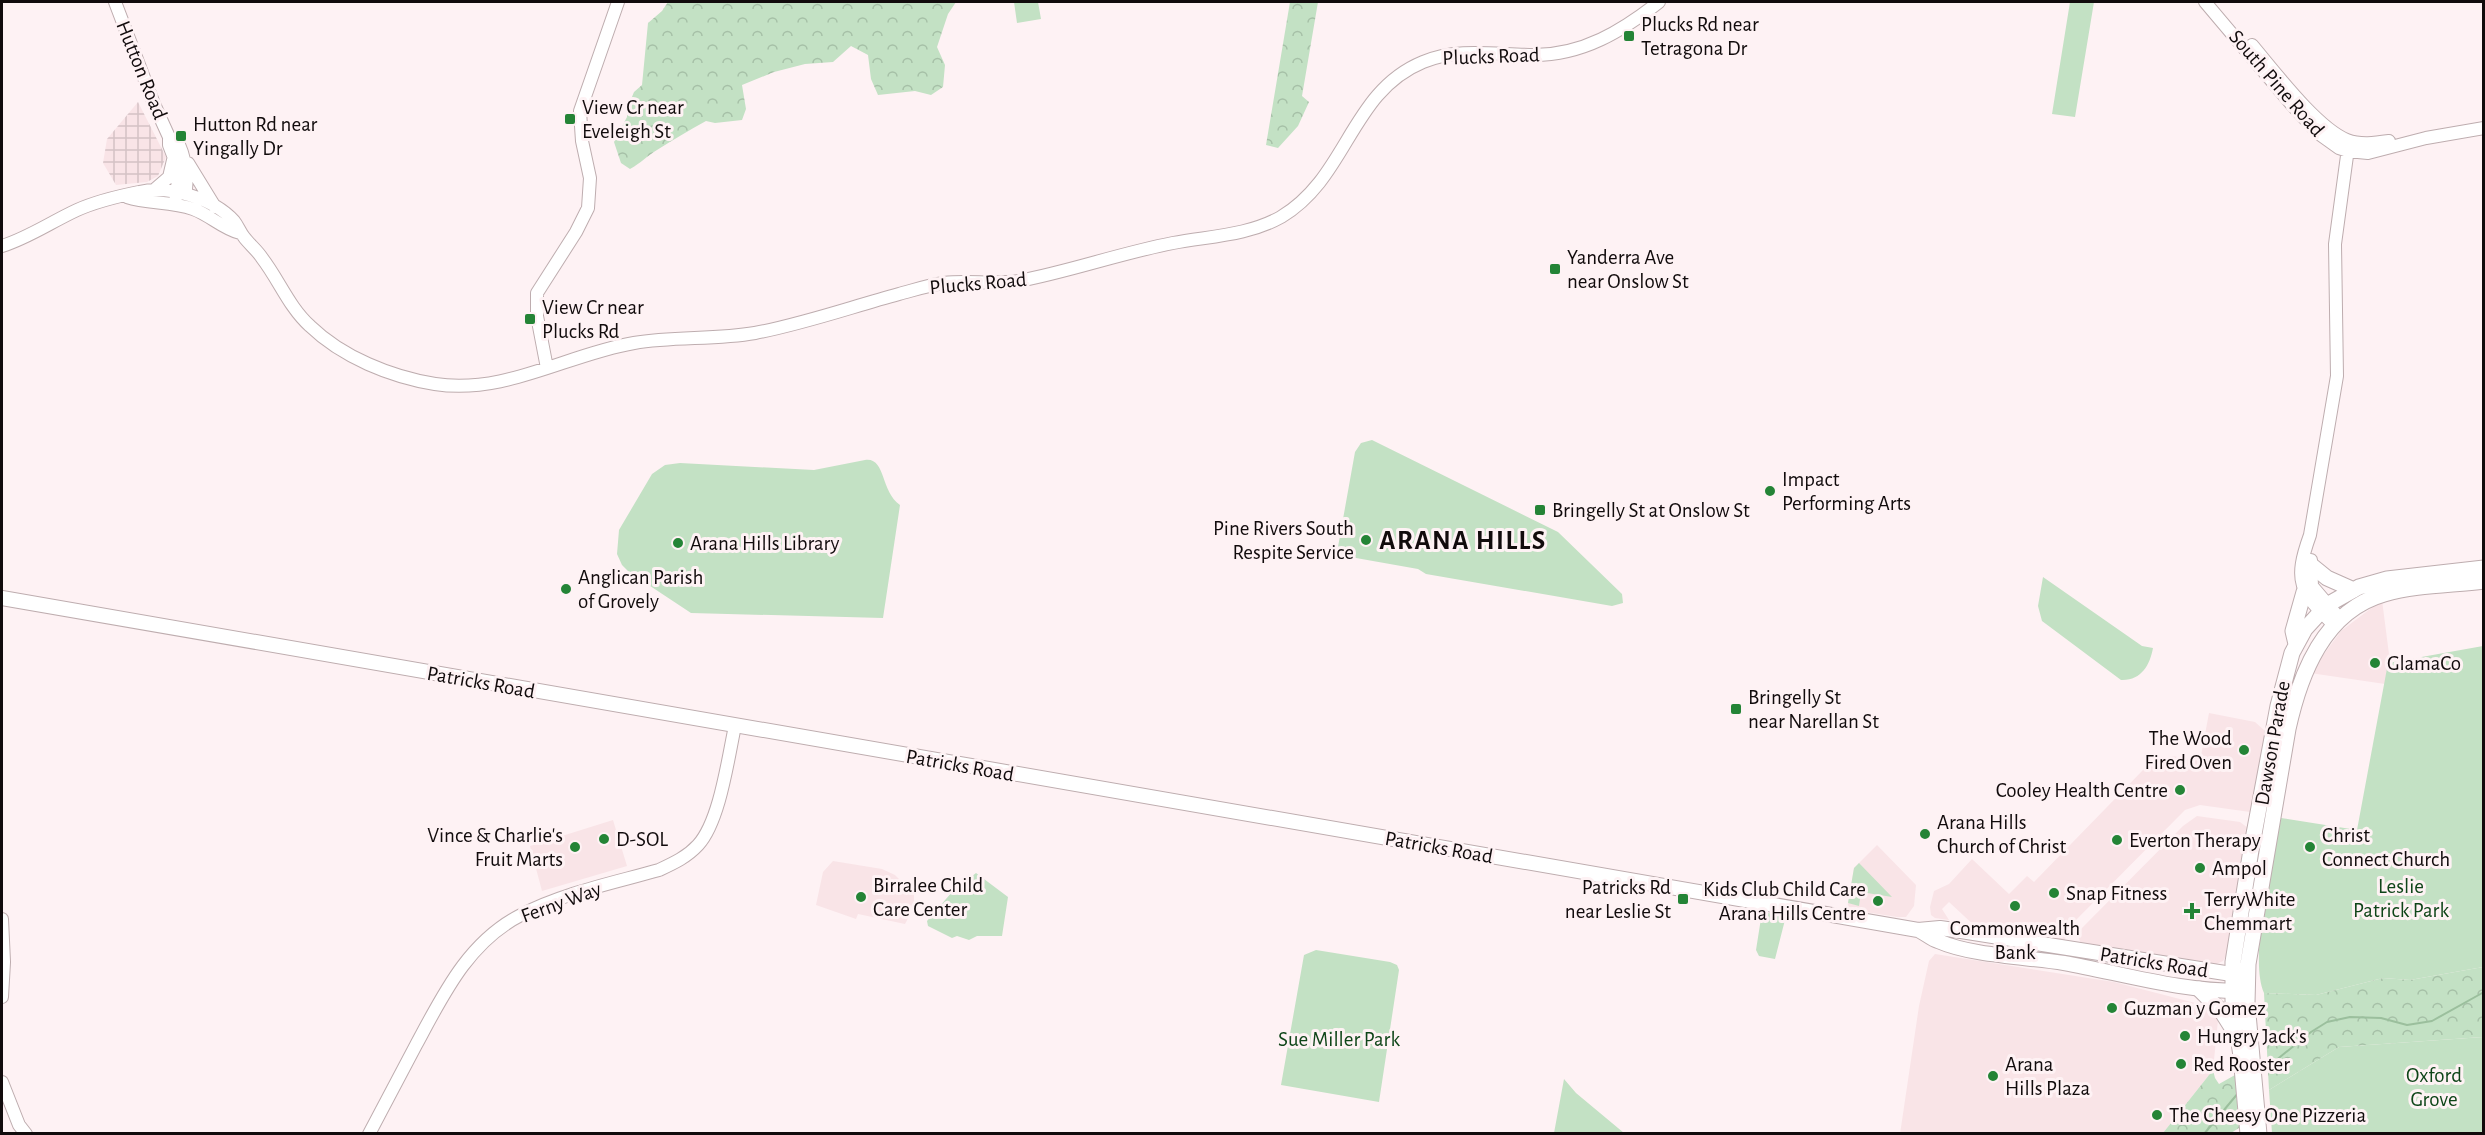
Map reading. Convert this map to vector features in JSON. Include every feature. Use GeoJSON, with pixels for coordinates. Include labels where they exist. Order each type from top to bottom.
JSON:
{"type":"FeatureCollection","features":[{"type":"Feature","properties":{"kind":"main road"},"geometry":{"type":"LineString","coordinates":[[2311,564],[2327,578],[2354,590]]}},
{"type":"Feature","properties":{"kind":"main road"},"geometry":{"type":"LineString","coordinates":[[2324,609],[2354,590],[2387,579],[2484,568]]}},
{"type":"Feature","properties":{"kind":"main road","name":"Dawson Parade"},"geometry":{"type":"LineString","coordinates":[[2246,1051],[2236,1033],[2240,984],[2252,936],[2294,702],[2311,658],[2337,622],[2365,601],[2385,594],[2484,581]]}},
{"type":"Feature","properties":{"kind":"main road"},"geometry":{"type":"LineString","coordinates":[[2296,644],[2293,632],[2304,592]]}},
{"type":"Feature","properties":{"kind":"main road","name":"Patricks Road"},"geometry":{"type":"LineString","coordinates":[[2,598],[1918,930],[1940,928],[1961,931],[2240,984]]}},
{"type":"Feature","properties":{"kind":"main road","name":"Dawson Parade"},"geometry":{"type":"LineString","coordinates":[[2259,1134],[2251,1121],[2237,933],[2286,671],[2296,644],[2324,609]]}},
{"type":"Feature","properties":{"kind":"main road","name":"Patricks Road"},"geometry":{"type":"LineString","coordinates":[[1918,930],[1953,946],[2059,962],[2199,989],[2240,984]]}},
{"type":"Feature","properties":{"kind":"main road"},"geometry":{"type":"LineString","coordinates":[[2199,989],[2222,1012],[2236,1033]]}},
{"type":"Feature","properties":{"kind":"street","name":"Hutton Road"},"geometry":{"type":"LineString","coordinates":[[115,2],[169,137],[169,145],[187,174],[180,199]]}},
{"type":"Feature","properties":{"kind":"street"},"geometry":{"type":"LineString","coordinates":[[548,368],[536,307],[537,293],[580,226],[588,208],[590,178],[582,141],[580,111],[618,2]]}},
{"type":"Feature","properties":{"kind":"street","name":"Plucks Road"},"geometry":{"type":"LineString","coordinates":[[180,199],[215,207],[236,223],[240,233],[262,258],[299,316],[323,338],[362,361],[416,380],[461,386],[483,385],[628,344],[660,339],[758,333],[936,284],[1012,282],[1173,243],[1221,237],[1260,227],[1281,217],[1320,184],[1374,97],[1411,68],[1449,54],[1538,55],[1575,49],[1616,33],[1659,2]]}},
{"type":"Feature","properties":{"kind":"street","name":"South Pine Road"},"geometry":{"type":"LineString","coordinates":[[2205,2],[2308,123],[2331,144],[2348,146],[2368,153],[2426,138],[2484,128]]}},
{"type":"Feature","properties":{"kind":"street","name":"South Pine Road"},"geometry":{"type":"LineString","coordinates":[[2216,2],[2230,21],[2311,112],[2348,146]]}},
{"type":"Feature","properties":{"kind":"street"},"geometry":{"type":"LineString","coordinates":[[2337,622],[2304,592],[2301,574],[2304,552],[2310,535],[2337,376],[2335,250],[2348,146]]}},
{"type":"Feature","properties":{"kind":"street"},"geometry":{"type":"LineString","coordinates":[[154,190],[172,173],[179,158],[191,166],[215,207]]}},
{"type":"Feature","properties":{"kind":"street"},"geometry":{"type":"LineString","coordinates":[[2,246],[22,239],[89,205],[127,197],[137,192],[154,190],[180,199]]}},
{"type":"Feature","properties":{"kind":"street"},"geometry":{"type":"LineString","coordinates":[[127,197],[137,200],[180,199]]}},
{"type":"Feature","properties":{"kind":"street","name":"Plucks Road"},"geometry":{"type":"LineString","coordinates":[[180,199],[210,216],[230,231],[240,233]]}},
{"type":"Feature","properties":{"kind":"street"},"geometry":{"type":"LineString","coordinates":[[2310,535],[2312,586],[2324,609]]}},
{"type":"Feature","properties":{"kind":"street","name":"Ferny Way"},"geometry":{"type":"LineString","coordinates":[[369,1134],[447,987],[466,960],[491,935],[519,916],[551,902],[660,870],[676,863],[699,843],[713,820],[735,726]]}},
{"type":"Feature","properties":{"kind":"street"},"geometry":{"type":"LineString","coordinates":[[2,919],[4,962],[2,997]]}},
{"type":"Feature","properties":{"kind":"street"},"geometry":{"type":"LineString","coordinates":[[2,1082],[18,1125],[26,1134]]}},
{"type":"Feature","properties":{"kind":"shaded area"},"geometry":{"type":"Polygon","coordinates":[[[138,102],[166,157],[158,176],[147,182],[116,185],[103,163],[107,139],[138,102]]]}},
{"type":"Feature","properties":{"kind":"shaded area"},"geometry":{"type":"Polygon","coordinates":[[[2382,600],[2390,662],[2385,684],[2310,673],[2341,631],[2382,600]]]}},
{"type":"Feature","properties":{"kind":"shaded area"},"geometry":{"type":"Polygon","coordinates":[[[2209,713],[2255,722],[2265,731],[2267,736],[2254,809],[2250,812],[2200,805],[2185,810],[2070,926],[2064,942],[1977,928],[1949,902],[1942,909],[1949,920],[1935,918],[1931,915],[1930,907],[1934,891],[1949,884],[1972,859],[2009,894],[2027,876],[2034,882],[2143,770],[2172,756],[2200,761],[2209,713]]]}},
{"type":"Feature","properties":{"kind":"shaded area"},"geometry":{"type":"Polygon","coordinates":[[[2197,816],[2240,822],[2248,828],[2227,954],[2223,961],[2212,966],[2081,944],[2078,936],[2081,929],[2183,826],[2197,816]]]}},
{"type":"Feature","properties":{"kind":"shaded area"},"geometry":{"type":"Polygon","coordinates":[[[613,820],[627,866],[542,891],[530,846],[613,820]]]}},
{"type":"Feature","properties":{"kind":"shaded area"},"geometry":{"type":"Polygon","coordinates":[[[1877,845],[1916,885],[1914,906],[1906,917],[1847,909],[1854,868],[1877,845]]]}},
{"type":"Feature","properties":{"kind":"shaded area"},"geometry":{"type":"Polygon","coordinates":[[[833,861],[882,869],[895,875],[914,894],[914,907],[905,924],[858,914],[856,919],[816,905],[823,872],[833,861]]]}},
{"type":"Feature","properties":{"kind":"shaded area","name":"Arana Hills Plaza"},"geometry":{"type":"Polygon","coordinates":[[[1935,954],[2114,982],[2203,1005],[2218,1020],[2213,1070],[2163,1133],[1900,1134],[1919,1006],[1929,961],[1935,954]]]}},
{"type":"Feature","properties":{"kind":"green space"},"geometry":{"type":"Polygon","coordinates":[[[668,2],[956,2],[948,14],[937,47],[945,65],[943,87],[931,95],[915,91],[878,95],[871,79],[868,55],[851,46],[833,62],[805,64],[774,72],[742,85],[746,109],[742,120],[715,123],[706,121],[630,169],[621,163],[614,142],[627,117],[627,109],[634,92],[642,85],[648,23],[662,11],[668,2]]]}},
{"type":"Feature","properties":{"kind":"green space"},"geometry":{"type":"Polygon","coordinates":[[[1014,2],[1038,2],[1041,19],[1017,23],[1014,2]]]}},
{"type":"Feature","properties":{"kind":"green space"},"geometry":{"type":"Polygon","coordinates":[[[1290,2],[1318,2],[1302,96],[1309,102],[1298,126],[1278,148],[1266,145],[1290,2]]]}},
{"type":"Feature","properties":{"kind":"green space"},"geometry":{"type":"Polygon","coordinates":[[[2070,2],[2094,2],[2075,117],[2052,114],[2070,2]]]}},
{"type":"Feature","properties":{"kind":"green space"},"geometry":{"type":"Polygon","coordinates":[[[1372,440],[1558,532],[1622,594],[1623,603],[1612,606],[1426,574],[1418,569],[1356,558],[1342,558],[1338,547],[1355,452],[1361,443],[1372,440]]]}},
{"type":"Feature","properties":{"kind":"green space"},"geometry":{"type":"Polygon","coordinates":[[[872,460],[877,464],[889,492],[900,505],[883,618],[691,613],[629,572],[622,565],[617,554],[619,530],[652,474],[665,465],[680,463],[814,470],[872,460]]]}},
{"type":"Feature","properties":{"kind":"green space"},"geometry":{"type":"Polygon","coordinates":[[[2043,577],[2142,646],[2153,648],[2150,660],[2143,671],[2134,678],[2121,680],[2042,621],[2038,606],[2043,577]]]}},
{"type":"Feature","properties":{"kind":"green space","name":"Leslie Patrick Park"},"geometry":{"type":"Polygon","coordinates":[[[2483,646],[2483,967],[2410,980],[2383,978],[2316,995],[2264,993],[2260,977],[2261,933],[2268,882],[2281,818],[2357,830],[2388,663],[2483,646]]]}},
{"type":"Feature","properties":{"kind":"green space"},"geometry":{"type":"Polygon","coordinates":[[[1859,863],[1892,897],[1861,892],[1859,906],[1848,903],[1854,868],[1859,863]]]}},
{"type":"Feature","properties":{"kind":"green space"},"geometry":{"type":"Polygon","coordinates":[[[976,873],[1008,897],[1002,936],[977,936],[969,940],[957,936],[952,938],[928,926],[927,921],[952,892],[976,873]]]}},
{"type":"Feature","properties":{"kind":"green space"},"geometry":{"type":"Polygon","coordinates":[[[1762,912],[1786,916],[1775,959],[1759,956],[1756,950],[1762,912]]]}},
{"type":"Feature","properties":{"kind":"green space","name":"Sue Miller Park"},"geometry":{"type":"Polygon","coordinates":[[[1316,950],[1397,965],[1399,970],[1379,1102],[1281,1085],[1304,955],[1316,950]]]}},
{"type":"Feature","properties":{"kind":"green space"},"geometry":{"type":"Polygon","coordinates":[[[2483,967],[2483,1037],[2339,1047],[2269,1090],[2264,993],[2316,995],[2383,978],[2410,980],[2483,967]]]}},
{"type":"Feature","properties":{"kind":"green space","name":"Oxford Grove"},"geometry":{"type":"Polygon","coordinates":[[[2483,1037],[2483,1133],[2272,1133],[2269,1090],[2339,1047],[2483,1037]]]}},
{"type":"Feature","properties":{"kind":"green space"},"geometry":{"type":"Polygon","coordinates":[[[2213,1070],[2219,1084],[2235,1075],[2239,1128],[2231,1133],[2163,1133],[2213,1070]]]}},
{"type":"Feature","properties":{"kind":"green space"},"geometry":{"type":"Polygon","coordinates":[[[1564,1079],[1576,1093],[1624,1133],[1554,1133],[1564,1079]]]}},
{"type":"Feature","properties":{"kind":"waterway"},"geometry":{"type":"LineString","coordinates":[[2259,1074],[2327,1022],[2350,1017],[2381,1018],[2407,1025],[2432,1021],[2484,992]]}},
{"type":"Feature","properties":{"kind":"waterway"},"geometry":{"type":"LineString","coordinates":[[2204,1134],[2239,1092]]}},
{"type":"Feature","properties":{"kind":"place","name":"Plucks Rd near Tetragona Dr"},"geometry":{"type":"Point","coordinates":[1629,36]}},
{"type":"Feature","properties":{"kind":"place","name":"View Cr near Eveleigh St"},"geometry":{"type":"Point","coordinates":[570,119]}},
{"type":"Feature","properties":{"kind":"place","name":"Hutton Rd near Yingally Dr"},"geometry":{"type":"Point","coordinates":[181,136]}},
{"type":"Feature","properties":{"kind":"place","name":"Yanderra Ave near Onslow St"},"geometry":{"type":"Point","coordinates":[1555,269]}},
{"type":"Feature","properties":{"kind":"place","name":"View Cr near Plucks Rd"},"geometry":{"type":"Point","coordinates":[530,319]}},
{"type":"Feature","properties":{"kind":"place","name":"Impact Performing Arts"},"geometry":{"type":"Point","coordinates":[1770,491]}},
{"type":"Feature","properties":{"kind":"place","name":"Bringelly St at Onslow St"},"geometry":{"type":"Point","coordinates":[1540,510]}},
{"type":"Feature","properties":{"kind":"place","name":"Pine Rivers South Respite Service"},"geometry":{"type":"Point","coordinates":[1366,540]}},
{"type":"Feature","properties":{"kind":"place","name":"Arana Hills Library"},"geometry":{"type":"Point","coordinates":[678,543]}},
{"type":"Feature","properties":{"kind":"place","name":"Anglican Parish of Grovely"},"geometry":{"type":"Point","coordinates":[566,589]}},
{"type":"Feature","properties":{"kind":"place","name":"GlamaCo"},"geometry":{"type":"Point","coordinates":[2375,663]}},
{"type":"Feature","properties":{"kind":"place","name":"Bringelly St near Narellan St"},"geometry":{"type":"Point","coordinates":[1736,709]}},
{"type":"Feature","properties":{"kind":"place","name":"The Wood Fired Oven"},"geometry":{"type":"Point","coordinates":[2244,750]}},
{"type":"Feature","properties":{"kind":"place","name":"Cooley Health Centre"},"geometry":{"type":"Point","coordinates":[2180,790]}},
{"type":"Feature","properties":{"kind":"place","name":"Arana Hills Church of Christ"},"geometry":{"type":"Point","coordinates":[1925,834]}},
{"type":"Feature","properties":{"kind":"place","name":"D-SOL"},"geometry":{"type":"Point","coordinates":[604,839]}},
{"type":"Feature","properties":{"kind":"place","name":"Everton Therapy"},"geometry":{"type":"Point","coordinates":[2117,840]}},
{"type":"Feature","properties":{"kind":"place","name":"Vince & Charlie's Fruit Marts"},"geometry":{"type":"Point","coordinates":[575,847]}},
{"type":"Feature","properties":{"kind":"place","name":"Christ Connect Church"},"geometry":{"type":"Point","coordinates":[2310,847]}},
{"type":"Feature","properties":{"kind":"place","name":"Ampol"},"geometry":{"type":"Point","coordinates":[2200,868]}},
{"type":"Feature","properties":{"kind":"place","name":"Snap Fitness"},"geometry":{"type":"Point","coordinates":[2054,893]}},
{"type":"Feature","properties":{"kind":"place","name":"Birralee Child Care Center"},"geometry":{"type":"Point","coordinates":[861,897]}},
{"type":"Feature","properties":{"kind":"place","name":"Patricks Rd near Leslie St"},"geometry":{"type":"Point","coordinates":[1683,899]}},
{"type":"Feature","properties":{"kind":"place","name":"Kids Club Child Care Arana Hills Centre"},"geometry":{"type":"Point","coordinates":[1878,901]}},
{"type":"Feature","properties":{"kind":"place","name":"Commonwealth Bank"},"geometry":{"type":"Point","coordinates":[2015,906]}},
{"type":"Feature","properties":{"kind":"place","name":"TerryWhite Chemmart"},"geometry":{"type":"Point","coordinates":[2192,911]}},
{"type":"Feature","properties":{"kind":"place","name":"Guzman y Gomez"},"geometry":{"type":"Point","coordinates":[2112,1008]}},
{"type":"Feature","properties":{"kind":"place","name":"Hungry Jack's"},"geometry":{"type":"Point","coordinates":[2185,1036]}},
{"type":"Feature","properties":{"kind":"place","name":"Red Rooster"},"geometry":{"type":"Point","coordinates":[2181,1064]}},
{"type":"Feature","properties":{"kind":"place","name":"Arana Hills Plaza"},"geometry":{"type":"Point","coordinates":[1993,1076]}},
{"type":"Feature","properties":{"kind":"place","name":"The Cheesy One Pizzeria"},"geometry":{"type":"Point","coordinates":[2157,1115]}},
{"type":"Feature","properties":{"kind":"district","name":"ARANA HILLS"},"geometry":{"type":"Point","coordinates":[1463,540]}}]}
